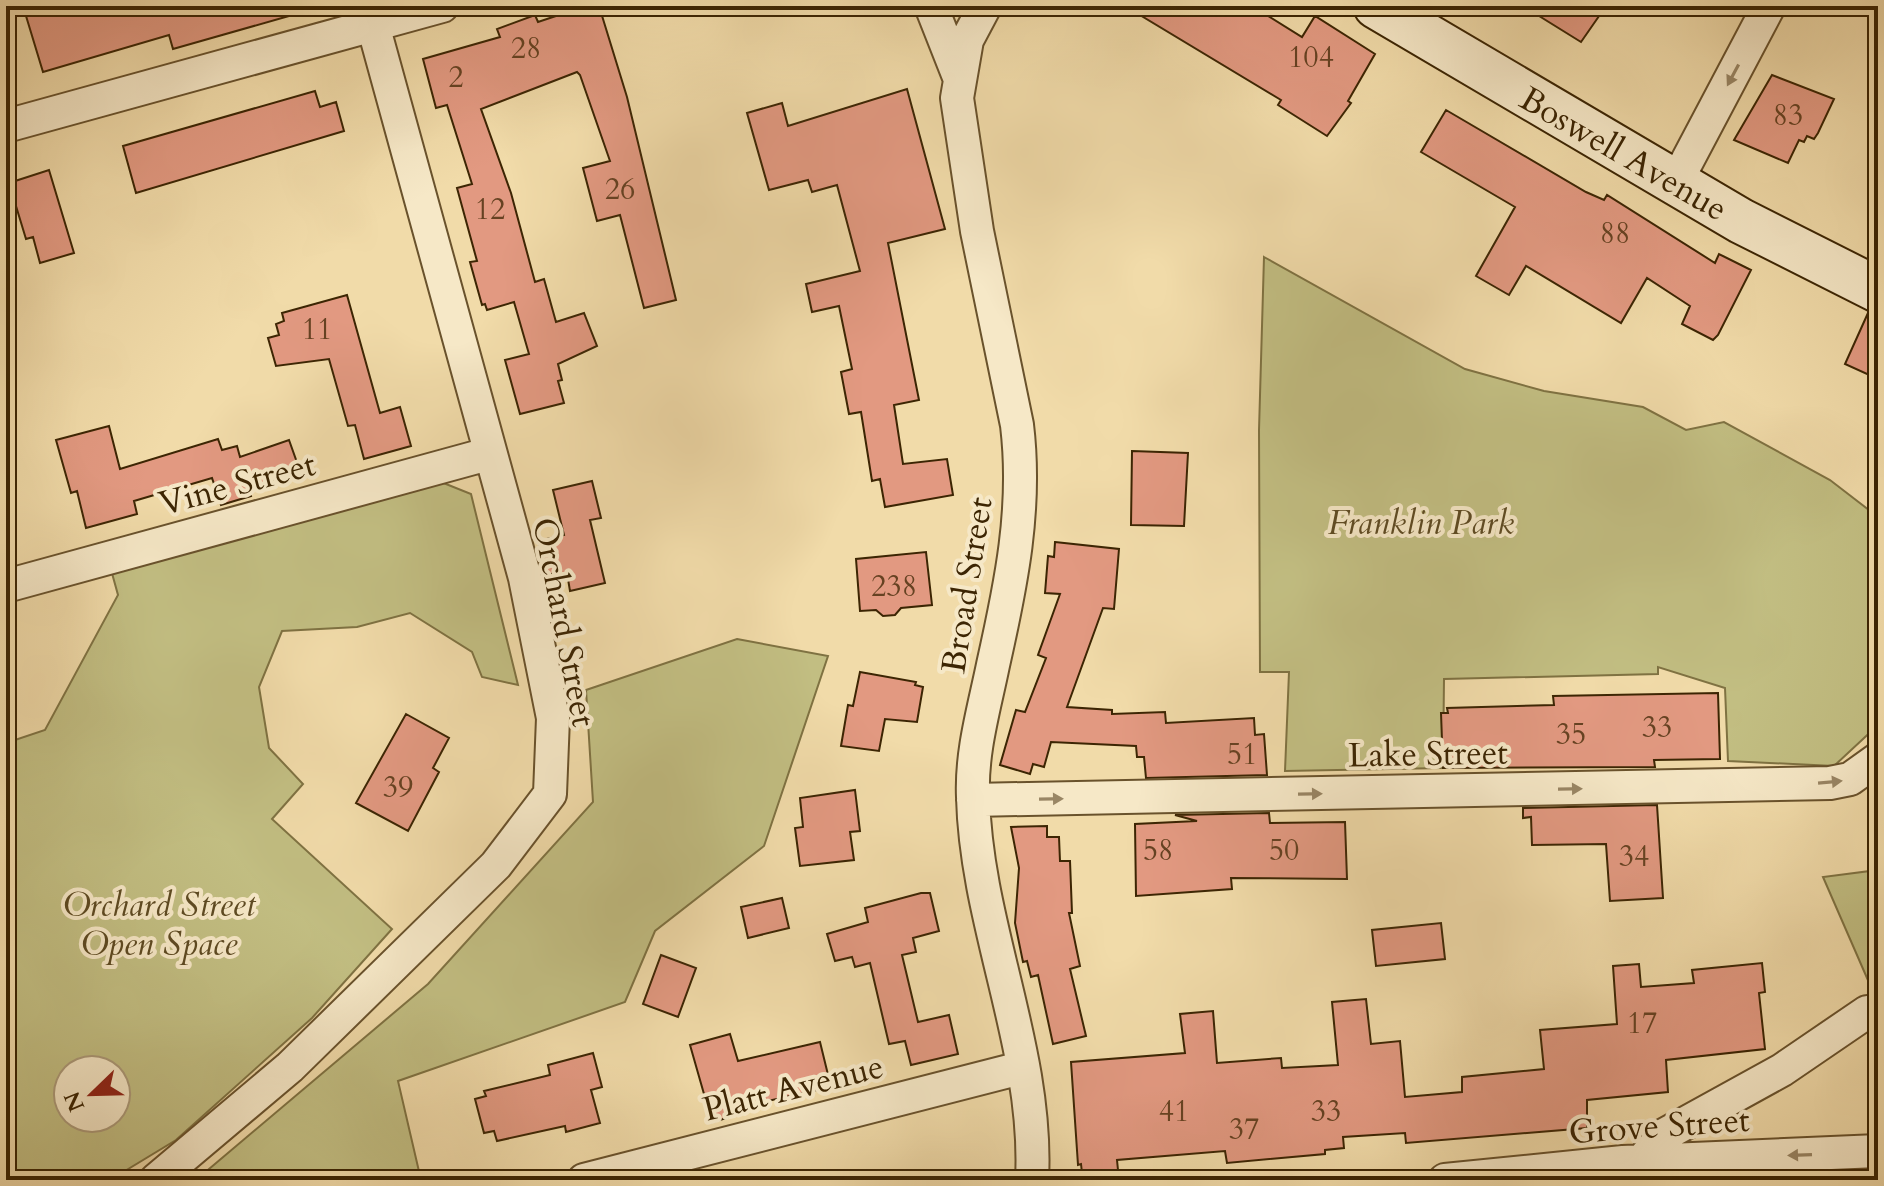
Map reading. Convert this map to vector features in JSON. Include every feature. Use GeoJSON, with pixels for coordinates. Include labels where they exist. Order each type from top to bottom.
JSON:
{"type":"FeatureCollection","features":[{"type":"Feature","properties":{"kind":"street"},"geometry":{"type":"LineString","coordinates":[[6,126],[442,6]]}},
{"type":"Feature","properties":{"kind":"street"},"geometry":{"type":"LineString","coordinates":[[931,6],[959,77]]}},
{"type":"Feature","properties":{"kind":"street","name":"Broad Street"},"geometry":{"type":"LineString","coordinates":[[985,6],[967,40],[959,77],[963,150],[1017,425],[1021,466],[1014,564],[978,737],[973,800],[983,877],[1031,1121],[1032,1180]]}},
{"type":"Feature","properties":{"kind":"street","name":"Boswell Avenue"},"geometry":{"type":"LineString","coordinates":[[1376,6],[1675,184],[1878,290]]}},
{"type":"Feature","properties":{"kind":"street"},"geometry":{"type":"LineString","coordinates":[[1675,184],[1769,6]]}},
{"type":"Feature","properties":{"kind":"street","name":"Orchard Street"},"geometry":{"type":"LineString","coordinates":[[156,1180],[290,1067],[496,865],[550,794],[553,718],[525,578],[488,454],[373,25]]}},
{"type":"Feature","properties":{"kind":"street","name":"Vine Street"},"geometry":{"type":"LineString","coordinates":[[6,586],[488,454]]}},
{"type":"Feature","properties":{"kind":"street","name":"Lake Street"},"geometry":{"type":"LineString","coordinates":[[973,800],[1830,783],[1850,779],[1878,759]]}},
{"type":"Feature","properties":{"kind":"street"},"geometry":{"type":"LineString","coordinates":[[1641,1162],[1664,1135],[1782,1070],[1867,1012]]}},
{"type":"Feature","properties":{"kind":"street","name":"Platt Avenue"},"geometry":{"type":"LineString","coordinates":[[584,1180],[1021,1068]]}},
{"type":"Feature","properties":{"kind":"street","name":"Grove Street"},"geometry":{"type":"LineString","coordinates":[[1445,1180],[1641,1162],[1878,1151]]}},
{"type":"Feature","properties":{"kind":"green space","name":"Franklin Park"},"geometry":{"type":"Polygon","coordinates":[[[1264,257],[1465,369],[1544,391],[1643,407],[1686,430],[1724,422],[1830,480],[1878,517],[1878,725],[1834,766],[1728,761],[1725,688],[1658,667],[1658,674],[1444,679],[1443,768],[1285,771],[1289,672],[1260,672],[1259,430],[1264,257]]]}},
{"type":"Feature","properties":{"kind":"green space","name":"Orchard Street Open Space"},"geometry":{"type":"Polygon","coordinates":[[[441,482],[471,494],[518,685],[482,677],[472,652],[410,613],[357,627],[282,631],[259,687],[269,748],[303,784],[272,819],[392,929],[312,1018],[176,1140],[110,1180],[6,1180],[6,743],[45,730],[118,595],[110,566],[441,482]]]}},
{"type":"Feature","properties":{"kind":"green space"},"geometry":{"type":"Polygon","coordinates":[[[737,639],[828,656],[764,846],[655,931],[625,1002],[398,1081],[421,1180],[196,1180],[428,984],[593,802],[586,690],[737,639]]]}},
{"type":"Feature","properties":{"kind":"green space"},"geometry":{"type":"Polygon","coordinates":[[[1878,870],[1878,1000],[1877,1001],[1823,877],[1878,870]]]}},
{"type":"Feature","properties":{"kind":"building"},"geometry":{"type":"Polygon","coordinates":[[[23,6],[295,6],[296,14],[173,49],[169,35],[43,72],[23,6]]]}},
{"type":"Feature","properties":{"kind":"building"},"geometry":{"type":"Polygon","coordinates":[[[586,6],[599,6],[627,97],[676,300],[644,308],[620,215],[597,221],[583,168],[610,161],[577,72],[481,109],[511,193],[535,282],[544,279],[556,322],[584,313],[597,346],[558,364],[562,380],[558,381],[564,403],[520,414],[505,360],[529,354],[514,302],[487,310],[485,304],[482,305],[470,262],[477,261],[457,188],[472,184],[447,105],[436,108],[423,59],[500,37],[497,29],[535,15],[538,22],[586,6]]]}},
{"type":"Feature","properties":{"kind":"building"},"geometry":{"type":"Polygon","coordinates":[[[1125,6],[1252,6],[1302,37],[1315,16],[1375,54],[1348,101],[1351,103],[1327,136],[1278,105],[1281,100],[1125,6]]]}},
{"type":"Feature","properties":{"kind":"building"},"geometry":{"type":"Polygon","coordinates":[[[1523,6],[1606,6],[1581,42],[1523,6]]]}},
{"type":"Feature","properties":{"kind":"building"},"geometry":{"type":"Polygon","coordinates":[[[1772,75],[1834,99],[1814,139],[1807,136],[1804,142],[1799,140],[1788,163],[1734,140],[1772,75]]]}},
{"type":"Feature","properties":{"kind":"building"},"geometry":{"type":"Polygon","coordinates":[[[907,89],[945,229],[888,243],[919,400],[894,405],[903,464],[947,459],[953,495],[885,507],[880,479],[872,481],[861,412],[849,414],[841,372],[852,369],[839,306],[812,312],[806,284],[860,271],[837,185],[812,192],[808,180],[769,190],[747,113],[782,103],[788,126],[907,89]]]}},
{"type":"Feature","properties":{"kind":"building"},"geometry":{"type":"Polygon","coordinates":[[[315,91],[320,107],[336,102],[344,131],[136,193],[123,146],[315,91]]]}},
{"type":"Feature","properties":{"kind":"building"},"geometry":{"type":"Polygon","coordinates":[[[1446,110],[1586,192],[1604,200],[1607,195],[1715,263],[1719,254],[1751,270],[1718,335],[1713,340],[1682,324],[1690,306],[1647,278],[1621,323],[1526,266],[1509,295],[1476,276],[1515,207],[1421,152],[1446,110]]]}},
{"type":"Feature","properties":{"kind":"building"},"geometry":{"type":"Polygon","coordinates":[[[49,170],[74,253],[40,263],[33,237],[26,239],[9,183],[49,170]]]}},
{"type":"Feature","properties":{"kind":"building"},"geometry":{"type":"Polygon","coordinates":[[[347,295],[380,413],[400,407],[411,446],[364,459],[355,425],[348,426],[329,359],[276,366],[268,338],[279,335],[276,324],[284,321],[282,313],[347,295]]]}},
{"type":"Feature","properties":{"kind":"building"},"geometry":{"type":"Polygon","coordinates":[[[1868,313],[1878,315],[1878,379],[1845,364],[1868,313]]]}},
{"type":"Feature","properties":{"kind":"building"},"geometry":{"type":"Polygon","coordinates":[[[109,426],[120,469],[218,439],[222,450],[237,446],[240,457],[289,440],[300,471],[249,489],[251,496],[221,505],[212,478],[134,501],[137,514],[86,528],[77,491],[71,493],[56,440],[109,426]]]}},
{"type":"Feature","properties":{"kind":"building"},"geometry":{"type":"Polygon","coordinates":[[[1132,451],[1188,453],[1184,526],[1131,525],[1132,451]]]}},
{"type":"Feature","properties":{"kind":"building"},"geometry":{"type":"Polygon","coordinates":[[[592,481],[601,518],[590,520],[605,583],[570,591],[568,579],[557,582],[556,573],[546,575],[538,541],[564,535],[553,490],[592,481]]]}},
{"type":"Feature","properties":{"kind":"building"},"geometry":{"type":"Polygon","coordinates":[[[1055,542],[1119,549],[1114,609],[1103,608],[1067,707],[1112,710],[1112,714],[1165,712],[1166,723],[1254,718],[1255,735],[1264,734],[1267,775],[1146,778],[1144,757],[1137,757],[1136,746],[1051,742],[1044,767],[1033,764],[1030,774],[1000,765],[1016,710],[1025,712],[1046,658],[1038,655],[1060,594],[1045,593],[1048,556],[1054,557],[1055,542]]]}},
{"type":"Feature","properties":{"kind":"building"},"geometry":{"type":"Polygon","coordinates":[[[926,552],[932,605],[901,608],[895,615],[883,616],[876,610],[860,611],[856,559],[926,552]]]}},
{"type":"Feature","properties":{"kind":"building"},"geometry":{"type":"Polygon","coordinates":[[[860,672],[916,682],[915,685],[923,687],[917,722],[885,719],[879,751],[841,746],[848,705],[853,706],[860,672]]]}},
{"type":"Feature","properties":{"kind":"building"},"geometry":{"type":"Polygon","coordinates":[[[1718,693],[1720,759],[1654,760],[1655,767],[1443,768],[1441,713],[1448,713],[1447,708],[1554,705],[1553,696],[1718,693]]]}},
{"type":"Feature","properties":{"kind":"building"},"geometry":{"type":"Polygon","coordinates":[[[406,714],[449,738],[433,768],[439,772],[408,831],[356,803],[406,714]]]}},
{"type":"Feature","properties":{"kind":"building"},"geometry":{"type":"Polygon","coordinates":[[[855,790],[860,831],[850,832],[854,860],[800,866],[795,828],[803,827],[800,798],[855,790]]]}},
{"type":"Feature","properties":{"kind":"building"},"geometry":{"type":"Polygon","coordinates":[[[1657,805],[1663,898],[1610,901],[1606,844],[1532,845],[1531,817],[1523,818],[1523,808],[1657,805]]]}},
{"type":"Feature","properties":{"kind":"building"},"geometry":{"type":"Polygon","coordinates":[[[1269,813],[1270,823],[1345,822],[1347,879],[1231,878],[1232,889],[1136,896],[1135,824],[1197,821],[1175,815],[1269,813]]]}},
{"type":"Feature","properties":{"kind":"building"},"geometry":{"type":"Polygon","coordinates":[[[1047,826],[1047,837],[1059,837],[1060,861],[1070,861],[1072,913],[1069,913],[1080,966],[1070,969],[1086,1036],[1053,1044],[1038,975],[1031,977],[1027,961],[1023,962],[1015,923],[1019,868],[1011,827],[1047,826]]]}},
{"type":"Feature","properties":{"kind":"building"},"geometry":{"type":"Polygon","coordinates":[[[930,893],[939,931],[913,938],[916,952],[902,955],[918,1022],[949,1015],[958,1054],[911,1065],[905,1041],[889,1044],[870,963],[855,967],[852,957],[835,961],[827,934],[868,922],[865,908],[930,893]]]}},
{"type":"Feature","properties":{"kind":"building"},"geometry":{"type":"Polygon","coordinates":[[[782,898],[789,928],[748,938],[741,907],[782,898]]]}},
{"type":"Feature","properties":{"kind":"building"},"geometry":{"type":"Polygon","coordinates":[[[1441,923],[1445,959],[1376,966],[1372,930],[1441,923]]]}},
{"type":"Feature","properties":{"kind":"building"},"geometry":{"type":"Polygon","coordinates":[[[661,955],[696,968],[678,1017],[643,1004],[661,955]]]}},
{"type":"Feature","properties":{"kind":"building"},"geometry":{"type":"Polygon","coordinates":[[[1762,963],[1765,992],[1759,993],[1765,1049],[1666,1060],[1668,1092],[1587,1100],[1587,1128],[1406,1143],[1405,1133],[1343,1137],[1344,1148],[1325,1150],[1325,1154],[1227,1163],[1225,1151],[1117,1160],[1118,1170],[1082,1173],[1081,1164],[1078,1165],[1071,1062],[1185,1053],[1180,1014],[1213,1011],[1217,1063],[1281,1058],[1282,1068],[1338,1065],[1332,1002],[1366,999],[1371,1044],[1400,1041],[1405,1097],[1462,1092],[1462,1077],[1544,1069],[1540,1030],[1617,1024],[1613,966],[1639,964],[1641,987],[1694,983],[1692,970],[1762,963]]]}},
{"type":"Feature","properties":{"kind":"building"},"geometry":{"type":"Polygon","coordinates":[[[730,1034],[738,1061],[820,1042],[831,1087],[741,1107],[742,1114],[712,1122],[690,1045],[730,1034]]]}},
{"type":"Feature","properties":{"kind":"building"},"geometry":{"type":"Polygon","coordinates":[[[593,1053],[602,1087],[591,1090],[600,1123],[566,1132],[565,1126],[497,1141],[494,1131],[484,1133],[475,1099],[486,1096],[484,1091],[550,1075],[548,1065],[593,1053]]]}}]}
